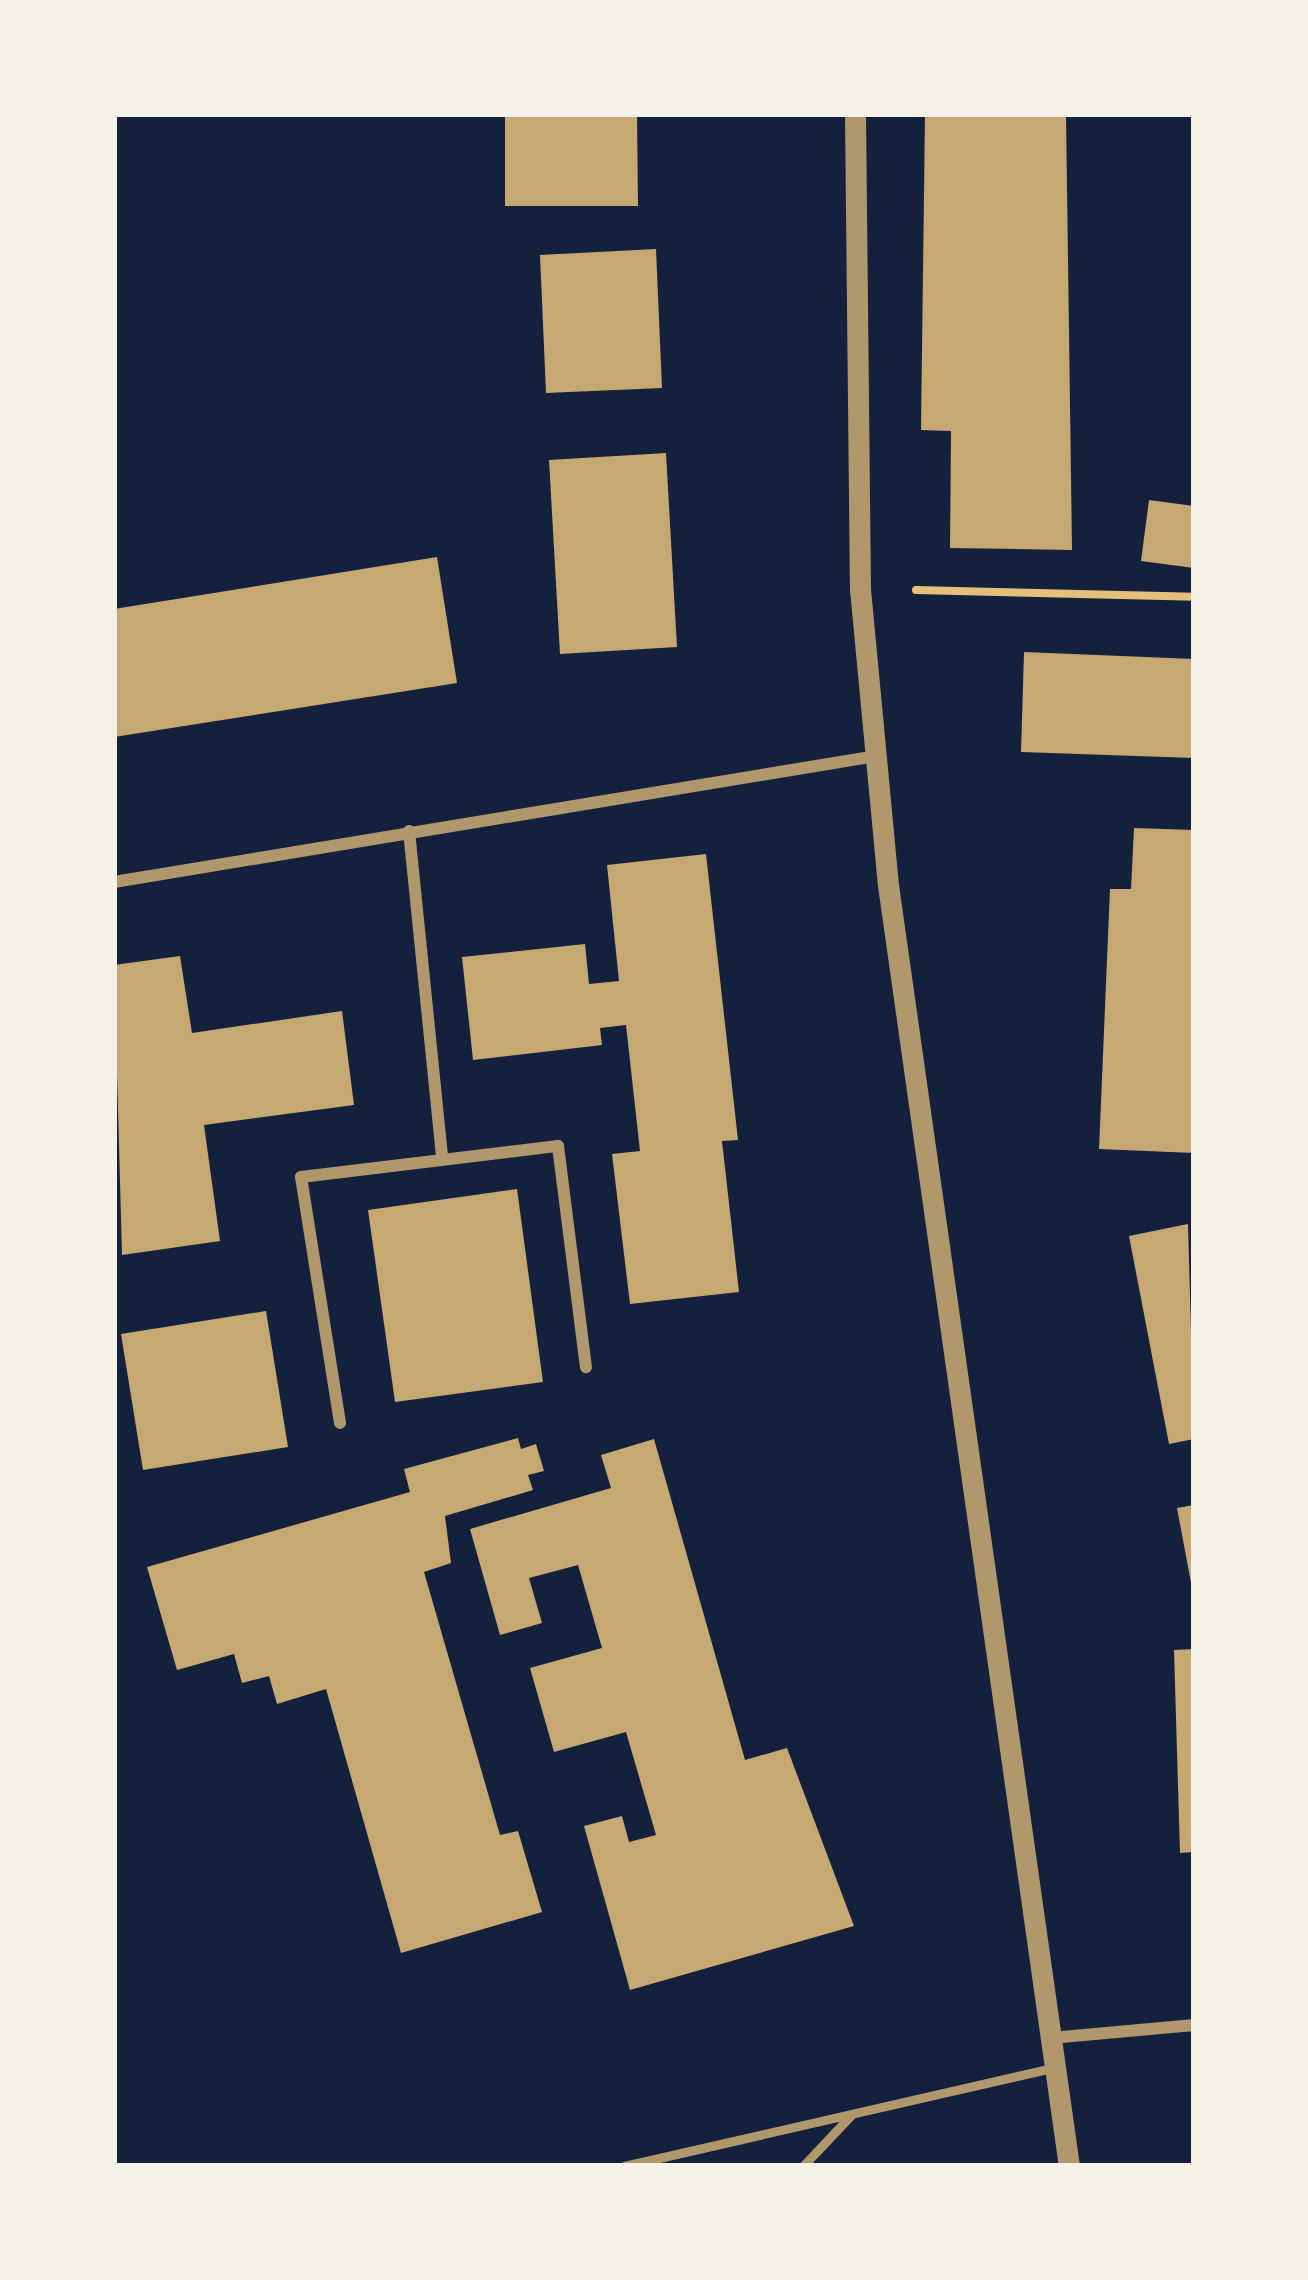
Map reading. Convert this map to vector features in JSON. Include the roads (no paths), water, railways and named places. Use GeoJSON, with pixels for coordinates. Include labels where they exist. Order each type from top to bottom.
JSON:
{"type":"FeatureCollection","features":[{"type":"Feature","properties":{"kind":"street"},"geometry":{"type":"LineString","coordinates":[[855,114],[860,589],[876,755],[1070,2166]]}},
{"type":"Feature","properties":{"kind":"street"},"geometry":{"type":"LineString","coordinates":[[114,882],[876,755]]}},
{"type":"Feature","properties":{"kind":"street"},"geometry":{"type":"LineString","coordinates":[[409,831],[442,1157]]}},
{"type":"Feature","properties":{"kind":"street"},"geometry":{"type":"LineString","coordinates":[[340,1423],[302,1177],[559,1145],[586,1367]]}},
{"type":"Feature","properties":{"kind":"street"},"geometry":{"type":"LineString","coordinates":[[1051,2038],[1194,2025]]}},
{"type":"Feature","properties":{"kind":"lane"},"geometry":{"type":"LineString","coordinates":[[624,2166],[1055,2067]]}},
{"type":"Feature","properties":{"kind":"lane"},"geometry":{"type":"LineString","coordinates":[[802,2166],[852,2114]]}}]}
